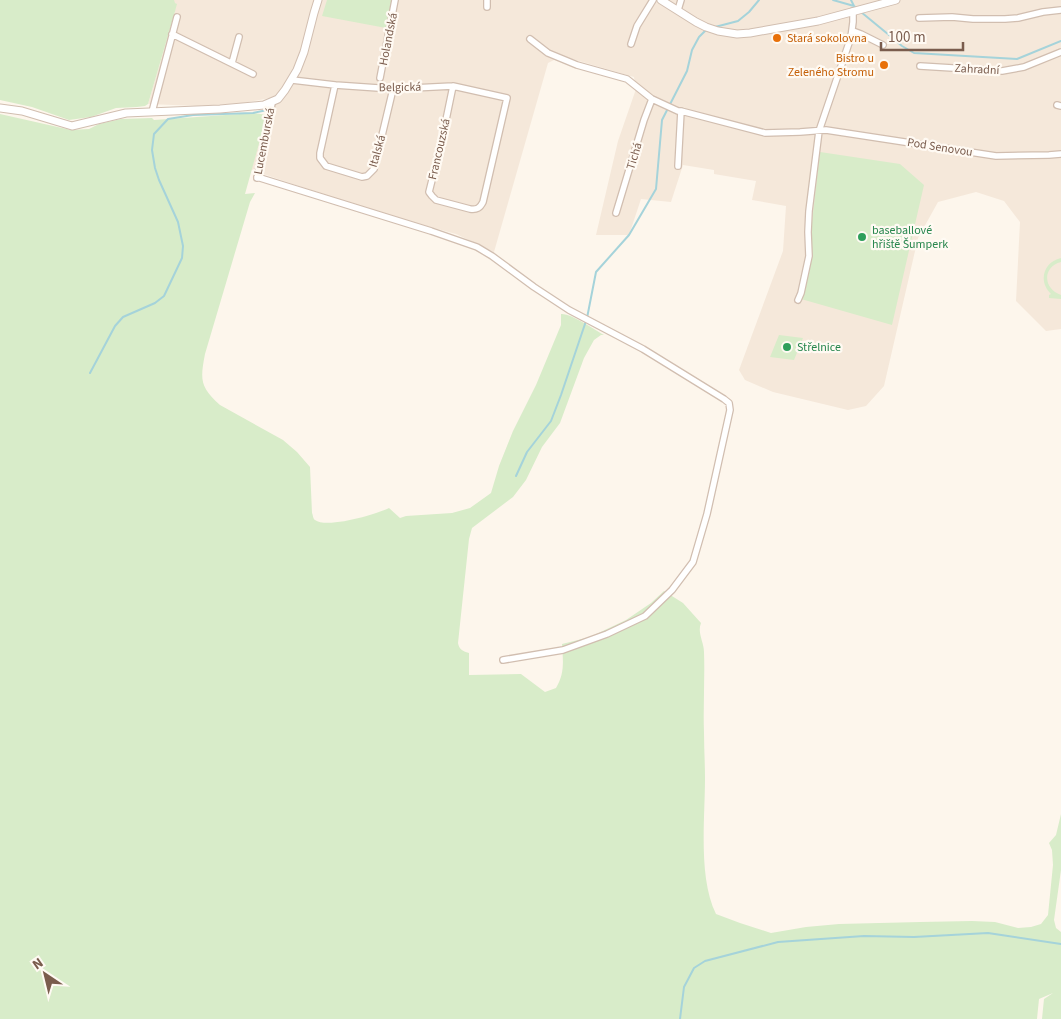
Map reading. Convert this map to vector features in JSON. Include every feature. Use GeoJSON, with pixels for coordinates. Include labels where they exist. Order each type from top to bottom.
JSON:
{"type":"FeatureCollection","features":[{"type":"Feature","properties":{"kind":"street"},"geometry":{"type":"LineString","coordinates":[[0,108],[72,126],[126,113],[264,105],[278,99],[292,80],[304,52],[318,0]]}},
{"type":"Feature","properties":{"kind":"street","name":"Holandská"},"geometry":{"type":"LineString","coordinates":[[380,78],[395,0]]}},
{"type":"Feature","properties":{"kind":"street"},"geometry":{"type":"LineString","coordinates":[[487,0],[488,7]]}},
{"type":"Feature","properties":{"kind":"street"},"geometry":{"type":"LineString","coordinates":[[631,44],[637,26],[653,0]]}},
{"type":"Feature","properties":{"kind":"street"},"geometry":{"type":"LineString","coordinates":[[661,0],[706,27],[737,34],[818,21],[872,4],[896,0]]}},
{"type":"Feature","properties":{"kind":"street"},"geometry":{"type":"LineString","coordinates":[[678,10],[681,0]]}},
{"type":"Feature","properties":{"kind":"street"},"geometry":{"type":"LineString","coordinates":[[920,18],[1005,19],[1061,10]]}},
{"type":"Feature","properties":{"kind":"street"},"geometry":{"type":"LineString","coordinates":[[798,300],[809,256],[809,211],[819,131],[853,31],[854,11]]}},
{"type":"Feature","properties":{"kind":"street"},"geometry":{"type":"LineString","coordinates":[[152,112],[177,17]]}},
{"type":"Feature","properties":{"kind":"street"},"geometry":{"type":"LineString","coordinates":[[853,31],[883,46]]}},
{"type":"Feature","properties":{"kind":"street"},"geometry":{"type":"LineString","coordinates":[[172,34],[253,74]]}},
{"type":"Feature","properties":{"kind":"street"},"geometry":{"type":"LineString","coordinates":[[232,64],[238,37]]}},
{"type":"Feature","properties":{"kind":"street","name":"Pod Senovou"},"geometry":{"type":"LineString","coordinates":[[530,39],[548,53],[577,65],[626,79],[652,99],[678,111],[765,133],[826,130],[996,156],[1061,154]]}},
{"type":"Feature","properties":{"kind":"street","name":"Zahradní"},"geometry":{"type":"LineString","coordinates":[[920,66],[1002,71],[1024,67],[1061,52]]}},
{"type":"Feature","properties":{"kind":"street","name":"Belgická"},"geometry":{"type":"LineString","coordinates":[[292,80],[393,89],[454,86],[507,98]]}},
{"type":"Feature","properties":{"kind":"street","name":"Italská"},"geometry":{"type":"LineString","coordinates":[[335,85],[320,158],[326,166],[362,177],[367,176],[374,169],[393,89]]}},
{"type":"Feature","properties":{"kind":"street","name":"Francouzská"},"geometry":{"type":"LineString","coordinates":[[454,86],[429,192],[436,200],[470,209],[476,210],[484,202],[507,98]]}},
{"type":"Feature","properties":{"kind":"street","name":"Tichá"},"geometry":{"type":"LineString","coordinates":[[616,213],[652,99]]}},
{"type":"Feature","properties":{"kind":"street","name":"Lucemburská"},"geometry":{"type":"LineString","coordinates":[[272,102],[257,179],[431,231],[477,247],[534,288],[566,308],[643,348],[727,401],[730,405],[707,514],[693,562],[672,590],[645,616],[607,634],[563,650],[503,660]]}},
{"type":"Feature","properties":{"kind":"street"},"geometry":{"type":"LineString","coordinates":[[678,166],[681,111]]}},
{"type":"Feature","properties":{"kind":"shaded area"},"geometry":{"type":"Polygon","coordinates":[[[173,0],[1061,0],[1061,329],[1046,331],[1016,301],[1020,222],[1004,201],[976,192],[938,202],[918,238],[884,386],[866,406],[848,410],[773,392],[745,380],[739,370],[783,251],[786,206],[752,200],[756,181],[714,174],[714,170],[683,165],[671,202],[641,199],[629,235],[596,235],[618,141],[636,89],[634,77],[562,56],[548,63],[494,252],[456,234],[383,214],[251,170],[266,120],[270,98],[243,103],[198,106],[148,104],[174,15],[176,4],[173,0]]]}},
{"type":"Feature","properties":{"kind":"green space"},"geometry":{"type":"Polygon","coordinates":[[[0,0],[174,0],[177,4],[148,104],[137,107],[116,108],[91,117],[69,120],[32,107],[0,100],[0,0]]]}},
{"type":"Feature","properties":{"kind":"green space"},"geometry":{"type":"Polygon","coordinates":[[[327,0],[392,0],[386,28],[322,16],[327,0]]]}},
{"type":"Feature","properties":{"kind":"green space"},"geometry":{"type":"Polygon","coordinates":[[[254,113],[267,115],[245,194],[255,193],[250,202],[205,354],[202,377],[205,388],[220,405],[283,440],[310,467],[312,513],[314,519],[330,523],[341,522],[374,514],[389,508],[400,518],[452,513],[470,508],[491,493],[513,431],[536,385],[561,325],[561,314],[577,319],[604,335],[594,340],[584,358],[560,423],[542,447],[526,480],[513,497],[472,528],[469,539],[458,643],[461,649],[469,653],[469,675],[521,674],[545,692],[556,688],[561,677],[563,667],[562,644],[590,637],[626,620],[651,603],[664,591],[683,603],[701,623],[700,630],[704,648],[704,848],[710,899],[716,914],[771,933],[839,924],[972,921],[995,922],[1018,928],[1041,924],[1048,915],[1053,865],[1052,850],[1049,843],[1056,835],[1061,814],[1061,870],[1054,920],[1056,928],[1061,932],[1061,1019],[1042,1019],[1044,999],[1053,993],[1039,999],[1037,1019],[0,1019],[0,114],[71,130],[89,129],[99,124],[121,119],[152,118],[154,120],[254,113]]]}},
{"type":"Feature","properties":{"kind":"green space","name":"baseballové hřiště Šumperk"},"geometry":{"type":"Polygon","coordinates":[[[820,152],[900,164],[924,185],[892,325],[801,299],[812,252],[812,222],[820,152]]]}},
{"type":"Feature","properties":{"kind":"green space"},"geometry":{"type":"Polygon","coordinates":[[[1061,258],[1061,262],[1050,268],[1047,278],[1051,288],[1061,295],[1061,299],[1049,298],[1051,294],[1045,284],[1044,273],[1050,264],[1061,258]]]}},
{"type":"Feature","properties":{"kind":"green space","name":"Střelnice"},"geometry":{"type":"Polygon","coordinates":[[[779,335],[803,338],[794,360],[770,357],[779,335]]]}},
{"type":"Feature","properties":{"kind":"waterway"},"geometry":{"type":"LineString","coordinates":[[715,27],[738,21],[759,0]]}},
{"type":"Feature","properties":{"kind":"waterway"},"geometry":{"type":"LineString","coordinates":[[833,0],[854,6],[857,9]]}},
{"type":"Feature","properties":{"kind":"waterway"},"geometry":{"type":"LineString","coordinates":[[851,0],[854,6]]}},
{"type":"Feature","properties":{"kind":"waterway"},"geometry":{"type":"LineString","coordinates":[[861,12],[902,46],[914,53],[1017,59],[1061,41]]}},
{"type":"Feature","properties":{"kind":"waterway"},"geometry":{"type":"LineString","coordinates":[[516,476],[527,452],[551,421],[587,318],[596,272],[629,235],[656,189],[662,120],[687,71],[692,50],[699,37],[706,30]]}},
{"type":"Feature","properties":{"kind":"waterway"},"geometry":{"type":"LineString","coordinates":[[90,373],[115,326],[123,317],[155,303],[164,296],[182,258],[183,246],[178,222],[155,168],[152,150],[154,134],[168,119],[193,115],[253,113],[267,110]]}},
{"type":"Feature","properties":{"kind":"waterway"},"geometry":{"type":"LineString","coordinates":[[680,1019],[684,987],[694,968],[705,961],[778,942],[864,936],[914,937],[988,933],[1061,944]]}},
{"type":"Feature","properties":{"kind":"place","name":"Stará sokolovna"},"geometry":{"type":"Point","coordinates":[777,38]}},
{"type":"Feature","properties":{"kind":"place","name":"Bistro u Zeleného Stromu"},"geometry":{"type":"Point","coordinates":[884,65]}},
{"type":"Feature","properties":{"kind":"place","name":"baseballové hřiště Šumperk"},"geometry":{"type":"Point","coordinates":[862,237]}},
{"type":"Feature","properties":{"kind":"place","name":"Střelnice"},"geometry":{"type":"Point","coordinates":[787,347]}}]}
